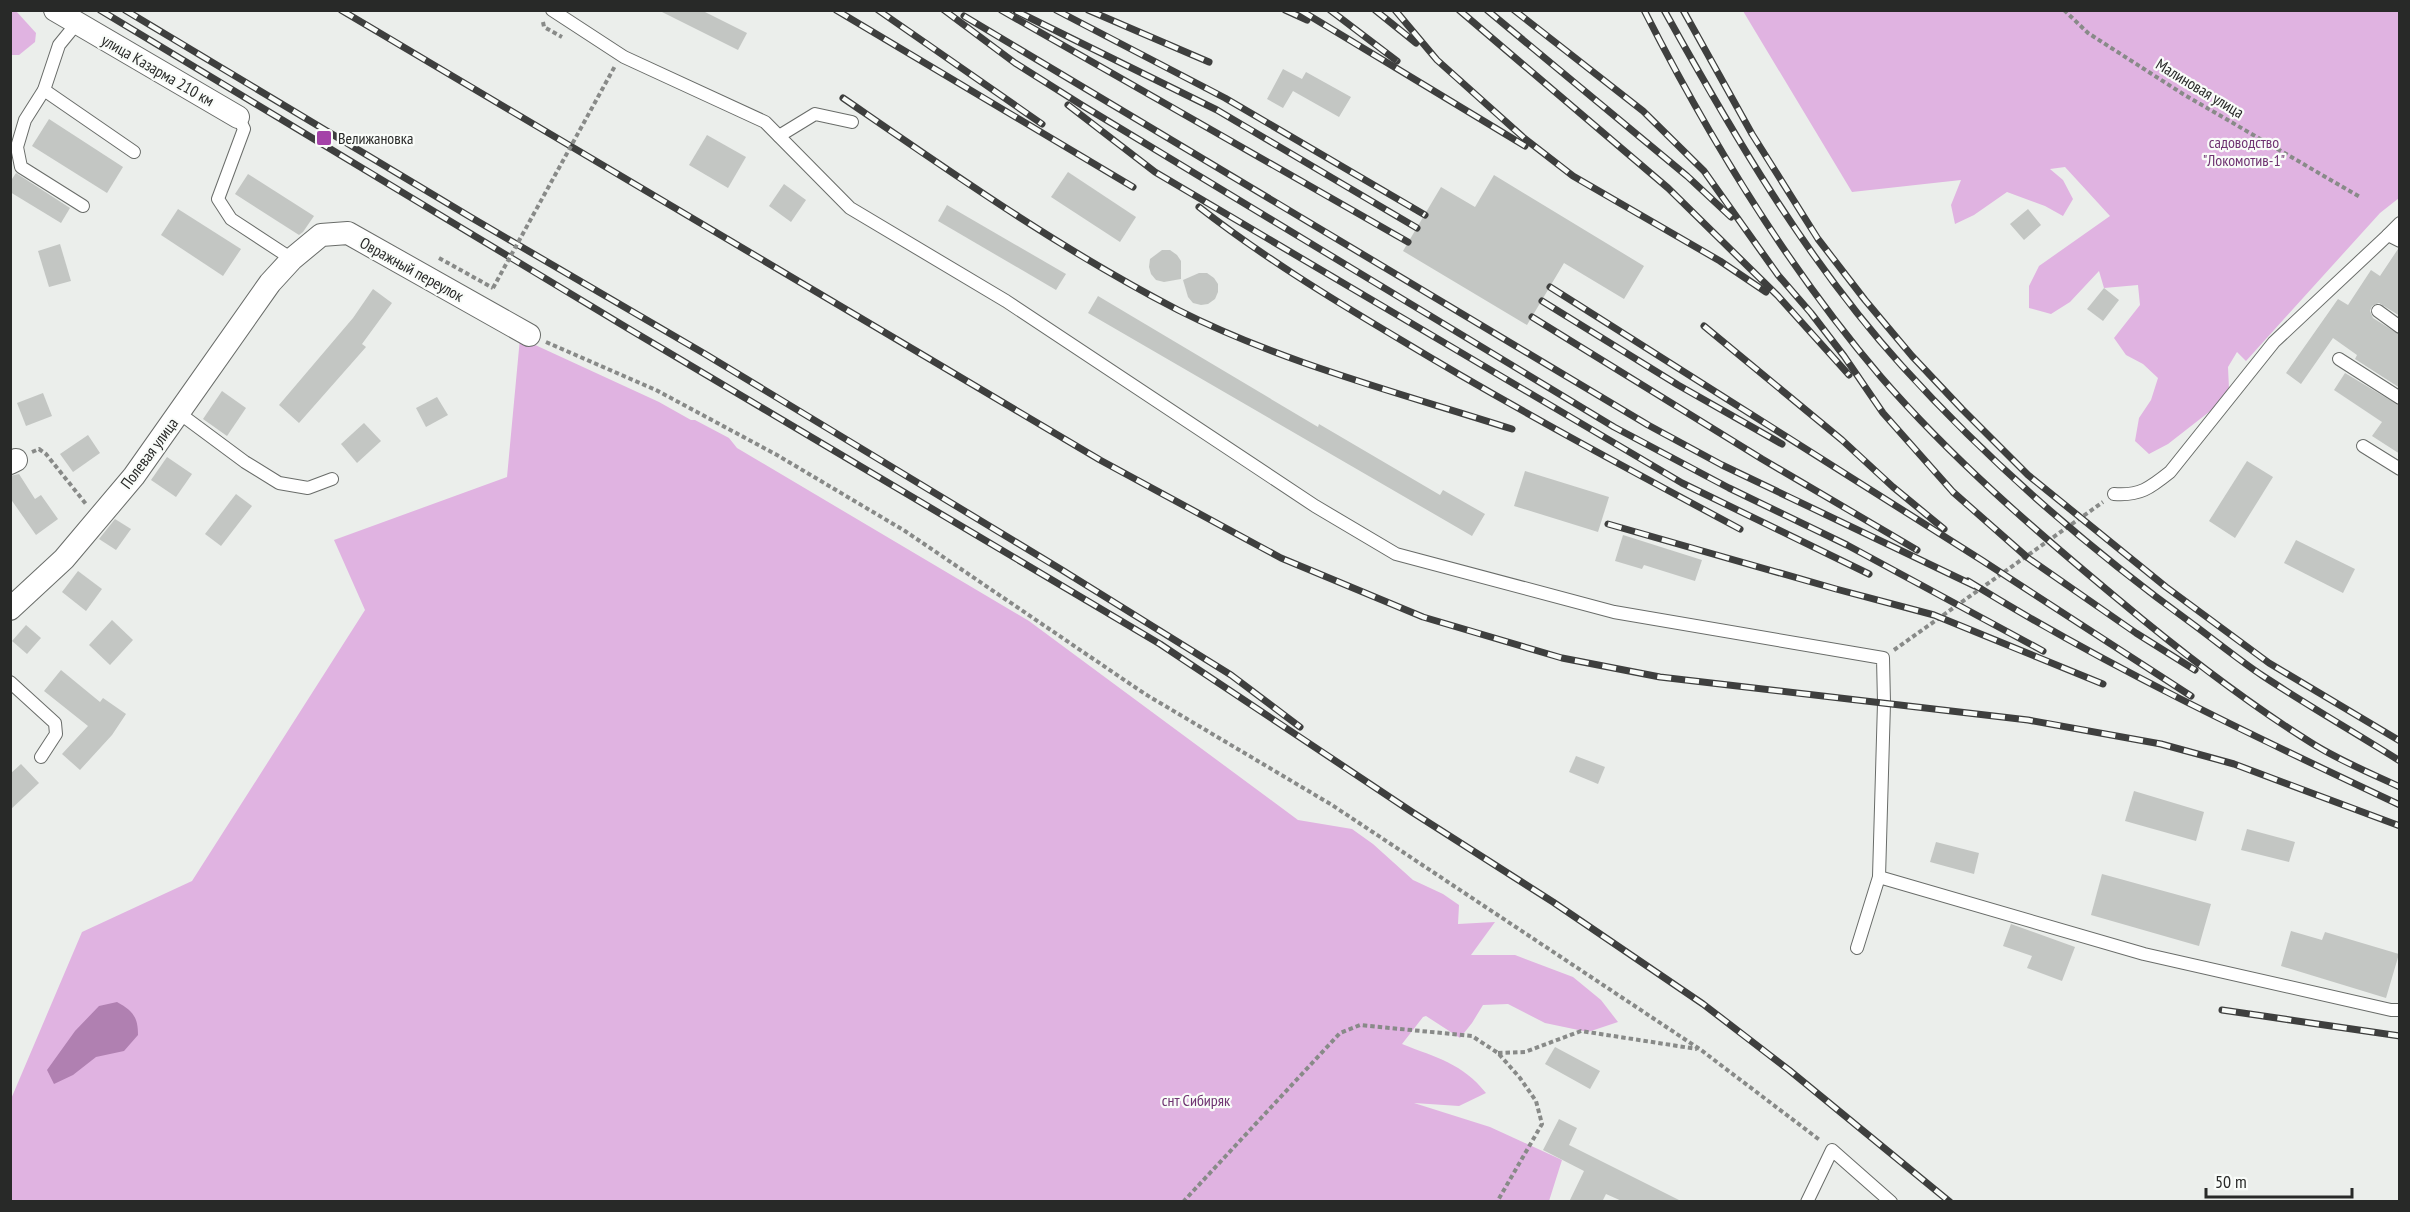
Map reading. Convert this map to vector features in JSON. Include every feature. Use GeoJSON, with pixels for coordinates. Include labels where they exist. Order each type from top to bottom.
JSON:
{"type":"FeatureCollection","features":[{"type":"Feature","properties":{"kind":"street","name":"улица Казарма 210 км"},"geometry":{"type":"LineString","coordinates":[[55,10],[238,117]]}},
{"type":"Feature","properties":{"kind":"street","name":"Овражный переулок"},"geometry":{"type":"LineString","coordinates":[[270,283],[292,259],[321,235],[348,233],[529,335]]}},
{"type":"Feature","properties":{"kind":"street","name":"Полевая улица"},"geometry":{"type":"LineString","coordinates":[[10,609],[64,559],[134,476],[270,283]]}},
{"type":"Feature","properties":{"kind":"lane"},"geometry":{"type":"LineString","coordinates":[[552,10],[624,57],[765,122],[850,208],[1006,301],[1315,506],[1396,554],[1614,612],[1883,658],[1884,703],[1879,877],[1857,948]]}},
{"type":"Feature","properties":{"kind":"lane"},"geometry":{"type":"LineString","coordinates":[[77,23],[59,45],[45,90],[25,120],[17,147],[21,167],[83,206]]}},
{"type":"Feature","properties":{"kind":"lane"},"geometry":{"type":"LineString","coordinates":[[45,90],[134,152]]}},
{"type":"Feature","properties":{"kind":"lane"},"geometry":{"type":"LineString","coordinates":[[779,136],[815,114],[852,122]]}},
{"type":"Feature","properties":{"kind":"lane"},"geometry":{"type":"LineString","coordinates":[[238,117],[244,129],[218,198],[231,219],[292,259]]}},
{"type":"Feature","properties":{"kind":"lane"},"geometry":{"type":"LineString","coordinates":[[2114,494],[2131,495],[2148,489],[2170,472],[2274,342],[2400,223]]}},
{"type":"Feature","properties":{"kind":"lane"},"geometry":{"type":"LineString","coordinates":[[2388,235],[2400,241]]}},
{"type":"Feature","properties":{"kind":"lane"},"geometry":{"type":"LineString","coordinates":[[2378,311],[2400,327]]}},
{"type":"Feature","properties":{"kind":"lane"},"geometry":{"type":"LineString","coordinates":[[2339,359],[2400,398]]}},
{"type":"Feature","properties":{"kind":"lane"},"geometry":{"type":"LineString","coordinates":[[179,413],[245,462],[279,483],[308,488],[332,479]]}},
{"type":"Feature","properties":{"kind":"lane"},"geometry":{"type":"LineString","coordinates":[[2363,446],[2400,469]]}},
{"type":"Feature","properties":{"kind":"lane"},"geometry":{"type":"LineString","coordinates":[[10,682],[55,723],[56,734],[41,756]]}},
{"type":"Feature","properties":{"kind":"lane"},"geometry":{"type":"LineString","coordinates":[[1879,877],[2144,954],[2400,1011]]}},
{"type":"Feature","properties":{"kind":"lane"},"geometry":{"type":"LineString","coordinates":[[1807,1202],[1832,1150],[1891,1202]]}},
{"type":"Feature","properties":{"kind":"path","name":"Малиновая улица"},"geometry":{"type":"LineString","coordinates":[[2064,10],[2088,33],[2183,94],[2360,197]]}},
{"type":"Feature","properties":{"kind":"path"},"geometry":{"type":"LineString","coordinates":[[434,256],[493,288],[615,66]]}},
{"type":"Feature","properties":{"kind":"path"},"geometry":{"type":"LineString","coordinates":[[529,335],[656,390],[777,455],[905,531],[1145,694],[1332,805],[1701,1050],[1832,1150]]}},
{"type":"Feature","properties":{"kind":"path"},"geometry":{"type":"LineString","coordinates":[[13,461],[39,449],[46,454],[98,518]]}},
{"type":"Feature","properties":{"kind":"path"},"geometry":{"type":"LineString","coordinates":[[1883,658],[2114,494]]}},
{"type":"Feature","properties":{"kind":"path"},"geometry":{"type":"LineString","coordinates":[[1183,1202],[1340,1033],[1360,1025],[1472,1036],[1498,1053],[1520,1078],[1536,1101],[1542,1124],[1497,1202]]}},
{"type":"Feature","properties":{"kind":"path"},"geometry":{"type":"LineString","coordinates":[[1498,1053],[1526,1052],[1581,1031],[1701,1050]]}},
{"type":"Feature","properties":{"kind":"green space"},"geometry":{"type":"Polygon","coordinates":[[[11,10],[16,11],[36,33],[35,42],[19,55],[11,55],[11,10]]]}},
{"type":"Feature","properties":{"kind":"green space","name":"садоводство \"Локомотив-1\""},"geometry":{"type":"Polygon","coordinates":[[[1743,11],[2399,11],[2399,198],[2380,213],[2246,361],[2237,352],[2228,367],[2229,389],[2218,405],[2168,444],[2149,454],[2135,441],[2139,418],[2151,400],[2158,378],[2143,364],[2126,355],[2114,338],[2140,305],[2138,285],[2104,288],[2099,271],[2070,302],[2051,314],[2029,308],[2029,286],[2039,266],[2110,216],[2065,167],[2050,169],[2063,180],[2073,199],[2063,216],[2045,206],[2007,192],[1974,215],[1955,224],[1951,205],[1961,180],[1852,192],[1743,11]]]}},
{"type":"Feature","properties":{"kind":"green space","name":"снт Сибиряк"},"geometry":{"type":"Polygon","coordinates":[[[520,338],[659,402],[729,438],[737,448],[1029,621],[1298,820],[1352,829],[1373,844],[1413,880],[1443,894],[1459,905],[1458,924],[1495,922],[1471,955],[1515,955],[1573,977],[1601,1000],[1618,1022],[1588,1032],[1545,1023],[1508,1004],[1483,1005],[1460,1038],[1426,1016],[1402,1044],[1448,1062],[1468,1075],[1486,1093],[1459,1106],[1414,1103],[1490,1127],[1562,1160],[1549,1201],[11,1202],[11,1099],[82,932],[192,881],[365,610],[334,540],[507,477],[520,338]]]}},
{"type":"Feature","properties":{"kind":"shaded area"},"geometry":{"type":"Polygon","coordinates":[[[117,1002],[134,1015],[138,1035],[124,1051],[96,1057],[73,1075],[54,1084],[47,1070],[75,1031],[99,1006],[117,1002]]]}},
{"type":"Feature","properties":{"kind":"building"},"geometry":{"type":"Polygon","coordinates":[[[658,10],[701,10],[747,33],[738,50],[658,10]]]}},
{"type":"Feature","properties":{"kind":"building"},"geometry":{"type":"Polygon","coordinates":[[[1283,69],[1302,79],[1306,72],[1351,97],[1339,117],[1293,91],[1283,108],[1267,99],[1283,69]]]}},
{"type":"Feature","properties":{"kind":"building"},"geometry":{"type":"Polygon","coordinates":[[[49,119],[123,167],[107,193],[32,146],[49,119]]]}},
{"type":"Feature","properties":{"kind":"building"},"geometry":{"type":"Polygon","coordinates":[[[707,135],[746,157],[728,188],[689,165],[707,135]]]}},
{"type":"Feature","properties":{"kind":"building"},"geometry":{"type":"Polygon","coordinates":[[[1068,172],[1136,217],[1120,242],[1051,197],[1068,172]]]}},
{"type":"Feature","properties":{"kind":"building"},"geometry":{"type":"Polygon","coordinates":[[[16,173],[70,208],[61,223],[10,192],[10,182],[16,173]]]}},
{"type":"Feature","properties":{"kind":"building"},"geometry":{"type":"Polygon","coordinates":[[[248,174],[314,216],[303,232],[299,235],[235,194],[248,174]]]}},
{"type":"Feature","properties":{"kind":"building"},"geometry":{"type":"Polygon","coordinates":[[[1494,175],[1644,266],[1624,299],[1564,263],[1527,325],[1403,251],[1441,187],[1475,207],[1494,175]]]}},
{"type":"Feature","properties":{"kind":"building"},"geometry":{"type":"Polygon","coordinates":[[[784,184],[806,200],[791,222],[769,206],[784,184]]]}},
{"type":"Feature","properties":{"kind":"building"},"geometry":{"type":"Polygon","coordinates":[[[947,205],[1066,274],[1056,290],[938,221],[947,205]]]}},
{"type":"Feature","properties":{"kind":"building"},"geometry":{"type":"Polygon","coordinates":[[[178,209],[241,249],[223,276],[161,235],[178,209]]]}},
{"type":"Feature","properties":{"kind":"building"},"geometry":{"type":"Polygon","coordinates":[[[2028,209],[2041,225],[2024,240],[2010,224],[2028,209]]]}},
{"type":"Feature","properties":{"kind":"building"},"geometry":{"type":"Polygon","coordinates":[[[60,244],[71,281],[49,287],[38,251],[60,244]]]}},
{"type":"Feature","properties":{"kind":"building"},"geometry":{"type":"Polygon","coordinates":[[[2398,249],[2400,316],[2379,303],[2372,306],[2370,311],[2373,318],[2400,335],[2400,388],[2355,359],[2357,355],[2333,338],[2301,384],[2286,373],[2338,299],[2348,305],[2371,270],[2380,276],[2398,249]]]}},
{"type":"Feature","properties":{"kind":"building"},"geometry":{"type":"Polygon","coordinates":[[[1162,250],[1170,250],[1181,261],[1181,279],[1164,282],[1156,280],[1151,274],[1150,259],[1162,250]]]}},
{"type":"Feature","properties":{"kind":"building"},"geometry":{"type":"Polygon","coordinates":[[[1199,273],[1207,273],[1218,284],[1215,299],[1208,304],[1193,303],[1188,297],[1183,280],[1199,273]]]}},
{"type":"Feature","properties":{"kind":"building"},"geometry":{"type":"Polygon","coordinates":[[[2104,288],[2119,300],[2103,321],[2087,309],[2104,288]]]}},
{"type":"Feature","properties":{"kind":"building"},"geometry":{"type":"Polygon","coordinates":[[[373,289],[392,303],[362,344],[366,347],[299,423],[279,405],[353,318],[373,289]]]}},
{"type":"Feature","properties":{"kind":"building"},"geometry":{"type":"Polygon","coordinates":[[[1098,296],[1318,427],[1319,424],[1440,495],[1443,490],[1485,514],[1472,536],[1088,313],[1098,296]]]}},
{"type":"Feature","properties":{"kind":"building"},"geometry":{"type":"Polygon","coordinates":[[[2345,373],[2400,406],[2400,454],[2372,436],[2382,422],[2334,390],[2345,373]]]}},
{"type":"Feature","properties":{"kind":"building"},"geometry":{"type":"Polygon","coordinates":[[[222,391],[246,408],[227,436],[203,419],[222,391]]]}},
{"type":"Feature","properties":{"kind":"building"},"geometry":{"type":"Polygon","coordinates":[[[43,393],[52,416],[26,426],[17,403],[43,393]]]}},
{"type":"Feature","properties":{"kind":"building"},"geometry":{"type":"Polygon","coordinates":[[[437,397],[448,415],[426,427],[416,408],[437,397]]]}},
{"type":"Feature","properties":{"kind":"building"},"geometry":{"type":"Polygon","coordinates":[[[364,423],[381,441],[357,463],[341,444],[364,423]]]}},
{"type":"Feature","properties":{"kind":"building"},"geometry":{"type":"Polygon","coordinates":[[[88,435],[100,453],[73,472],[60,454],[88,435]]]}},
{"type":"Feature","properties":{"kind":"building"},"geometry":{"type":"Polygon","coordinates":[[[167,457],[192,474],[176,497],[151,480],[167,457]]]}},
{"type":"Feature","properties":{"kind":"building"},"geometry":{"type":"Polygon","coordinates":[[[2247,461],[2273,477],[2235,538],[2209,521],[2247,461]]]}},
{"type":"Feature","properties":{"kind":"building"},"geometry":{"type":"Polygon","coordinates":[[[1525,471],[1609,497],[1598,532],[1514,506],[1525,471]]]}},
{"type":"Feature","properties":{"kind":"building"},"geometry":{"type":"Polygon","coordinates":[[[19,474],[35,499],[41,495],[58,519],[36,535],[10,498],[10,476],[19,474]]]}},
{"type":"Feature","properties":{"kind":"building"},"geometry":{"type":"Polygon","coordinates":[[[236,494],[252,506],[221,546],[205,534],[236,494]]]}},
{"type":"Feature","properties":{"kind":"building"},"geometry":{"type":"Polygon","coordinates":[[[115,519],[131,529],[116,550],[99,539],[115,519]]]}},
{"type":"Feature","properties":{"kind":"building"},"geometry":{"type":"Polygon","coordinates":[[[1623,535],[1702,560],[1695,581],[1644,565],[1642,569],[1615,561],[1623,535]]]}},
{"type":"Feature","properties":{"kind":"building"},"geometry":{"type":"Polygon","coordinates":[[[2296,540],[2355,569],[2343,593],[2284,563],[2296,540]]]}},
{"type":"Feature","properties":{"kind":"building"},"geometry":{"type":"Polygon","coordinates":[[[78,571],[102,589],[86,611],[62,592],[78,571]]]}},
{"type":"Feature","properties":{"kind":"building"},"geometry":{"type":"Polygon","coordinates":[[[112,620],[133,640],[110,665],[89,645],[112,620]]]}},
{"type":"Feature","properties":{"kind":"building"},"geometry":{"type":"Polygon","coordinates":[[[26,625],[41,638],[27,654],[12,641],[26,625]]]}},
{"type":"Feature","properties":{"kind":"building"},"geometry":{"type":"Polygon","coordinates":[[[61,670],[100,702],[103,698],[126,714],[112,735],[80,770],[62,754],[88,726],[44,691],[61,670]]]}},
{"type":"Feature","properties":{"kind":"building"},"geometry":{"type":"Polygon","coordinates":[[[1576,756],[1605,767],[1598,784],[1569,772],[1576,756]]]}},
{"type":"Feature","properties":{"kind":"building"},"geometry":{"type":"Polygon","coordinates":[[[21,764],[39,783],[10,810],[10,774],[21,764]]]}},
{"type":"Feature","properties":{"kind":"building"},"geometry":{"type":"Polygon","coordinates":[[[2134,791],[2204,812],[2196,841],[2125,821],[2134,791]]]}},
{"type":"Feature","properties":{"kind":"building"},"geometry":{"type":"Polygon","coordinates":[[[2247,829],[2295,842],[2289,862],[2241,850],[2247,829]]]}},
{"type":"Feature","properties":{"kind":"building"},"geometry":{"type":"Polygon","coordinates":[[[1936,842],[1979,853],[1974,874],[1930,862],[1936,842]]]}},
{"type":"Feature","properties":{"kind":"building"},"geometry":{"type":"Polygon","coordinates":[[[2102,874],[2211,904],[2199,946],[2091,915],[2102,874]]]}},
{"type":"Feature","properties":{"kind":"building"},"geometry":{"type":"Polygon","coordinates":[[[2011,924],[2075,947],[2062,981],[2027,968],[2032,956],[2003,946],[2011,924]]]}},
{"type":"Feature","properties":{"kind":"building"},"geometry":{"type":"Polygon","coordinates":[[[2291,931],[2322,940],[2325,932],[2399,954],[2386,998],[2281,966],[2291,931]]]}},
{"type":"Feature","properties":{"kind":"building"},"geometry":{"type":"Polygon","coordinates":[[[1555,1047],[1600,1071],[1590,1089],[1545,1064],[1555,1047]]]}},
{"type":"Feature","properties":{"kind":"building"},"geometry":{"type":"Polygon","coordinates":[[[1559,1119],[1577,1128],[1569,1145],[1683,1202],[1624,1202],[1606,1194],[1602,1202],[1569,1202],[1584,1171],[1543,1150],[1559,1119]]]}},
{"type":"Feature","properties":{"kind":"railway"},"geometry":{"type":"LineString","coordinates":[[100,10],[629,329],[1160,644],[1412,812],[1553,902],[1703,1004],[1789,1070],[1950,1202]]}},
{"type":"Feature","properties":{"kind":"railway"},"geometry":{"type":"LineString","coordinates":[[125,10],[472,218],[705,354],[1062,570],[1231,675],[1300,727]]}},
{"type":"Feature","properties":{"kind":"railway"},"geometry":{"type":"LineString","coordinates":[[341,10],[1100,460],[1281,558],[1423,617],[1562,658],[1660,677],[2028,720],[2161,744],[2234,764],[2400,826]]}},
{"type":"Feature","properties":{"kind":"railway"},"geometry":{"type":"LineString","coordinates":[[836,10],[1133,187]]}},
{"type":"Feature","properties":{"kind":"railway"},"geometry":{"type":"LineString","coordinates":[[878,10],[1042,124]]}},
{"type":"Feature","properties":{"kind":"railway"},"geometry":{"type":"LineString","coordinates":[[944,10],[1015,63],[1080,104],[1614,427],[1729,488],[1847,545],[2043,651]]}},
{"type":"Feature","properties":{"kind":"railway"},"geometry":{"type":"LineString","coordinates":[[1001,10],[1408,242]]}},
{"type":"Feature","properties":{"kind":"railway"},"geometry":{"type":"LineString","coordinates":[[1056,10],[1225,98],[1425,215]]}},
{"type":"Feature","properties":{"kind":"railway"},"geometry":{"type":"LineString","coordinates":[[1088,10],[1209,62]]}},
{"type":"Feature","properties":{"kind":"railway"},"geometry":{"type":"LineString","coordinates":[[1285,10],[1307,20]]}},
{"type":"Feature","properties":{"kind":"railway"},"geometry":{"type":"LineString","coordinates":[[1300,10],[1525,146]]}},
{"type":"Feature","properties":{"kind":"railway"},"geometry":{"type":"LineString","coordinates":[[1330,10],[1397,61]]}},
{"type":"Feature","properties":{"kind":"railway"},"geometry":{"type":"LineString","coordinates":[[1375,10],[1416,43]]}},
{"type":"Feature","properties":{"kind":"railway"},"geometry":{"type":"LineString","coordinates":[[1395,10],[1437,60],[1524,138],[1573,176],[1720,261],[1766,292]]}},
{"type":"Feature","properties":{"kind":"railway"},"geometry":{"type":"LineString","coordinates":[[1459,10],[1668,188],[1778,296],[1849,375]]}},
{"type":"Feature","properties":{"kind":"railway"},"geometry":{"type":"LineString","coordinates":[[1487,10],[1687,176],[1731,217]]}},
{"type":"Feature","properties":{"kind":"railway"},"geometry":{"type":"LineString","coordinates":[[1514,10],[1643,111],[1704,171],[1778,275],[1844,356],[1883,413],[1953,492],[2028,558],[2136,633],[2195,670]]}},
{"type":"Feature","properties":{"kind":"railway"},"geometry":{"type":"LineString","coordinates":[[1644,10],[1695,106],[1782,247],[1814,292],[1881,377],[1936,437],[2057,548],[2212,674],[2321,749],[2400,787]]}},
{"type":"Feature","properties":{"kind":"railway"},"geometry":{"type":"LineString","coordinates":[[1664,10],[1744,149],[1803,239],[1867,325],[1935,402],[2041,503],[2116,566],[2263,676],[2400,761]]}},
{"type":"Feature","properties":{"kind":"railway"},"geometry":{"type":"LineString","coordinates":[[1683,10],[1752,134],[1818,239],[1912,356],[1962,409],[2028,475],[2166,587],[2269,663],[2400,741]]}},
{"type":"Feature","properties":{"kind":"railway"},"geometry":{"type":"LineString","coordinates":[[1016,11],[1217,110],[1417,228]]}},
{"type":"Feature","properties":{"kind":"railway"},"geometry":{"type":"LineString","coordinates":[[964,16],[1648,425],[1722,465],[1975,586]]}},
{"type":"Feature","properties":{"kind":"railway"},"geometry":{"type":"LineString","coordinates":[[843,98],[1049,236],[1178,310],[1218,329],[1300,361],[1512,429]]}},
{"type":"Feature","properties":{"kind":"railway"},"geometry":{"type":"LineString","coordinates":[[1068,105],[1155,172],[1682,483],[1869,574]]}},
{"type":"Feature","properties":{"kind":"railway"},"geometry":{"type":"LineString","coordinates":[[1199,207],[1298,277],[1443,365],[1569,437],[1740,529]]}},
{"type":"Feature","properties":{"kind":"railway"},"geometry":{"type":"LineString","coordinates":[[1550,287],[1983,561],[2191,696]]}},
{"type":"Feature","properties":{"kind":"railway"},"geometry":{"type":"LineString","coordinates":[[1542,301],[1678,385],[1782,444]]}},
{"type":"Feature","properties":{"kind":"railway"},"geometry":{"type":"LineString","coordinates":[[1532,317],[1762,459],[1917,550]]}},
{"type":"Feature","properties":{"kind":"railway"},"geometry":{"type":"LineString","coordinates":[[1704,326],[1842,440],[1893,487],[1944,529]]}},
{"type":"Feature","properties":{"kind":"railway"},"geometry":{"type":"LineString","coordinates":[[1608,524],[1934,615],[2103,684]]}},
{"type":"Feature","properties":{"kind":"railway"},"geometry":{"type":"LineString","coordinates":[[1968,581],[2127,671],[2400,805]]}},
{"type":"Feature","properties":{"kind":"railway"},"geometry":{"type":"LineString","coordinates":[[2222,1010],[2400,1036]]}},
{"type":"Feature","properties":{"kind":"place","name":"Велижановка"},"geometry":{"type":"Point","coordinates":[324,138]}}]}
